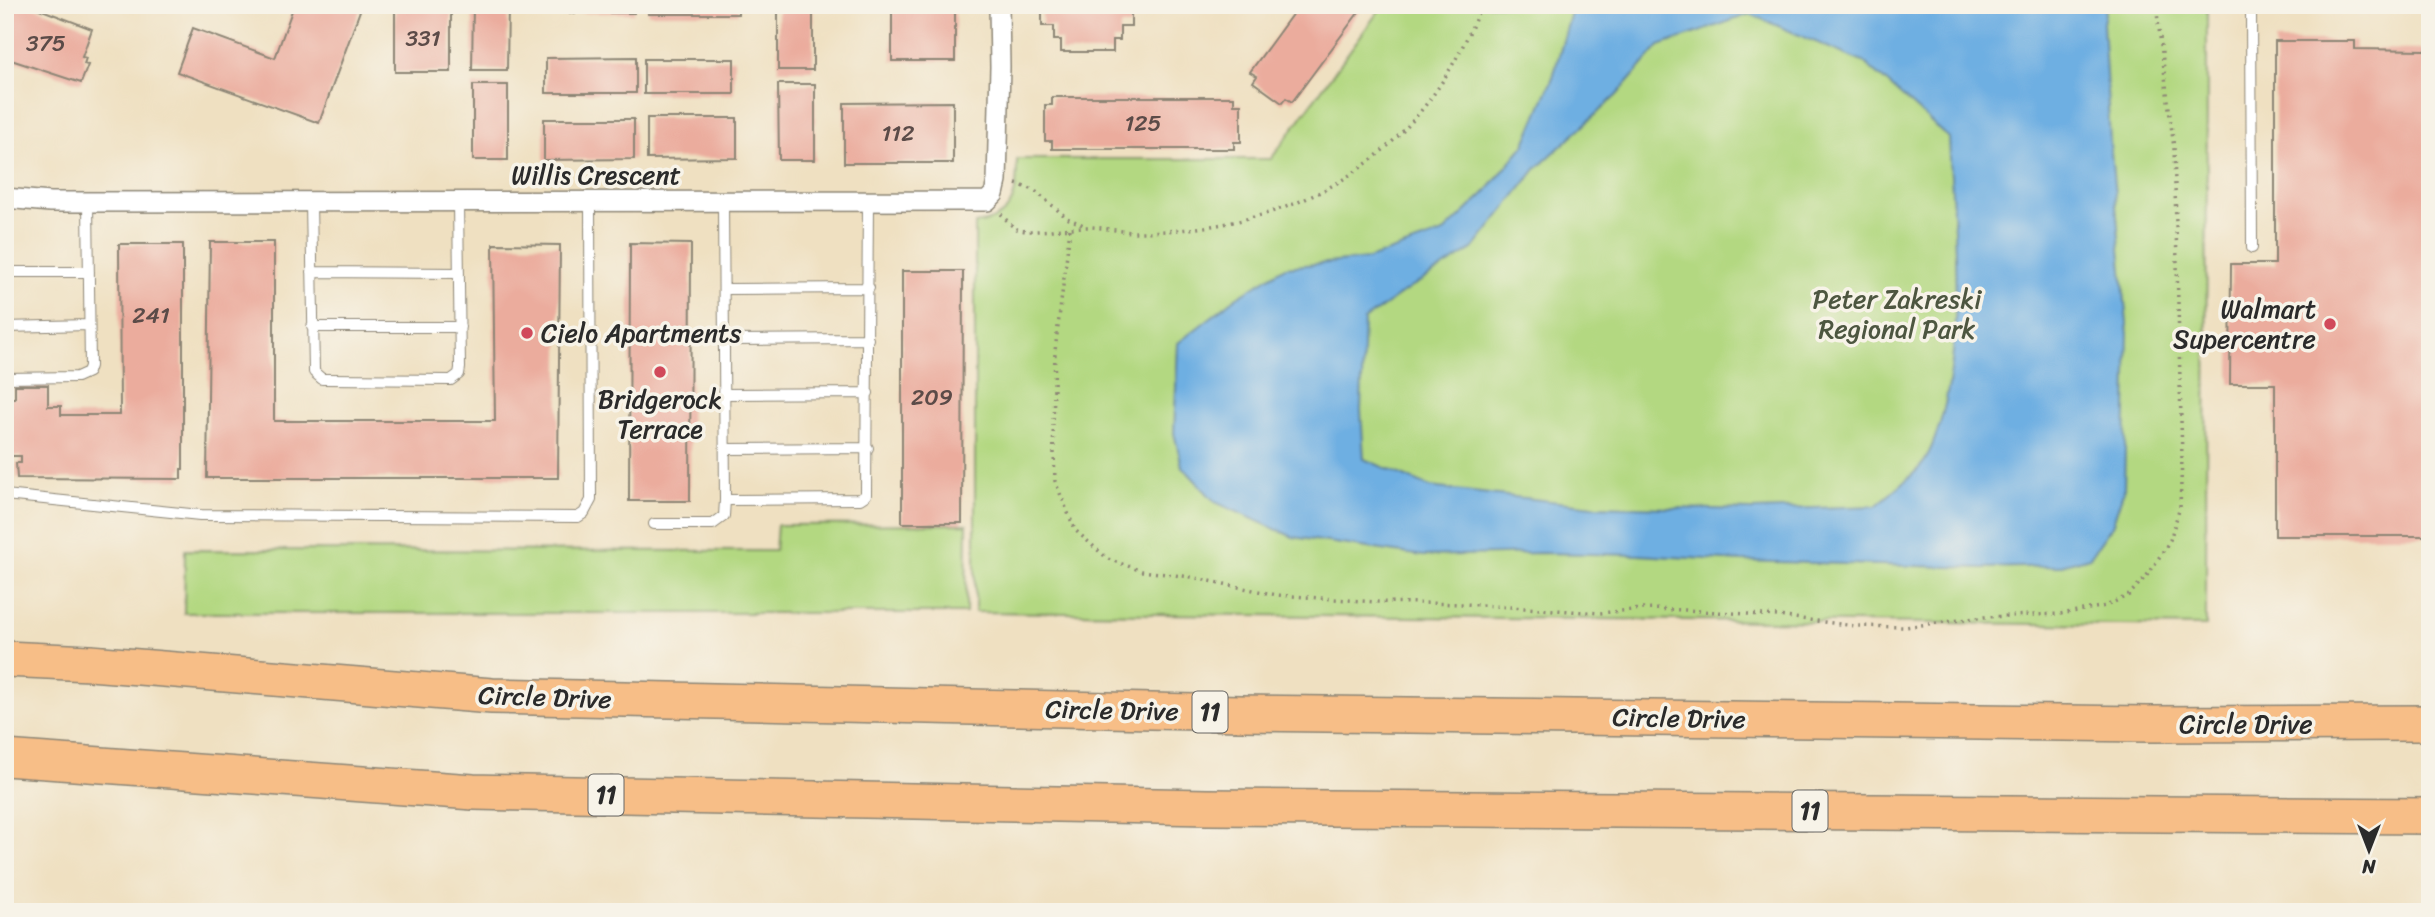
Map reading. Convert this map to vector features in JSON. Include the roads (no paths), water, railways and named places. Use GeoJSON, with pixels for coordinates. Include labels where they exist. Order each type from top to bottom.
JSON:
{"type":"FeatureCollection","features":[{"type":"Feature","properties":{"kind":"highway"},"geometry":{"type":"LineString","coordinates":[[5,641],[274,679]]}},
{"type":"Feature","properties":{"kind":"highway","name":"Circle Drive"},"geometry":{"type":"LineString","coordinates":[[5,659],[90,663],[492,696],[1240,713],[2147,724],[2430,723]]}},
{"type":"Feature","properties":{"kind":"highway"},"geometry":{"type":"LineString","coordinates":[[2147,724],[2430,709]]}},
{"type":"Feature","properties":{"kind":"highway","name":"11"},"geometry":{"type":"LineString","coordinates":[[5,758],[285,776],[473,792],[1071,805],[2424,817]]}},
{"type":"Feature","properties":{"kind":"highway"},"geometry":{"type":"LineString","coordinates":[[5,769],[285,776]]}},
{"type":"Feature","properties":{"kind":"street","name":"Willis Crescent"},"geometry":{"type":"LineString","coordinates":[[5,198],[88,202],[987,201],[994,194],[997,181],[999,5]]}},
{"type":"Feature","properties":{"kind":"lane"},"geometry":{"type":"LineString","coordinates":[[2251,5],[2252,248]]}},
{"type":"Feature","properties":{"kind":"lane"},"geometry":{"type":"LineString","coordinates":[[311,202],[314,372],[322,379],[451,380],[459,374],[460,368],[458,201]]}},
{"type":"Feature","properties":{"kind":"lane"},"geometry":{"type":"LineString","coordinates":[[5,495],[200,515],[578,517],[584,513],[591,500],[590,201]]}},
{"type":"Feature","properties":{"kind":"lane"},"geometry":{"type":"LineString","coordinates":[[654,524],[713,524],[724,516],[723,201]]}},
{"type":"Feature","properties":{"kind":"lane"},"geometry":{"type":"LineString","coordinates":[[725,500],[864,498],[867,491],[868,447],[868,201]]}},
{"type":"Feature","properties":{"kind":"lane"},"geometry":{"type":"LineString","coordinates":[[5,377],[83,375],[90,366],[88,202]]}},
{"type":"Feature","properties":{"kind":"lane"},"geometry":{"type":"LineString","coordinates":[[5,272],[89,272]]}},
{"type":"Feature","properties":{"kind":"lane"},"geometry":{"type":"LineString","coordinates":[[312,272],[459,273]]}},
{"type":"Feature","properties":{"kind":"lane"},"geometry":{"type":"LineString","coordinates":[[723,289],[869,288]]}},
{"type":"Feature","properties":{"kind":"lane"},"geometry":{"type":"LineString","coordinates":[[5,327],[89,325]]}},
{"type":"Feature","properties":{"kind":"lane"},"geometry":{"type":"LineString","coordinates":[[312,327],[460,327]]}},
{"type":"Feature","properties":{"kind":"lane"},"geometry":{"type":"LineString","coordinates":[[724,341],[868,339]]}},
{"type":"Feature","properties":{"kind":"lane"},"geometry":{"type":"LineString","coordinates":[[724,394],[868,393]]}},
{"type":"Feature","properties":{"kind":"lane"},"geometry":{"type":"LineString","coordinates":[[724,449],[868,447]]}},
{"type":"Feature","properties":{"kind":"water"},"geometry":{"type":"Polygon","coordinates":[[[1573,5],[2107,5],[2103,23],[2110,141],[2128,334],[2124,489],[2112,526],[2090,557],[2058,566],[1983,568],[1741,561],[1638,555],[1540,553],[1423,556],[1293,537],[1215,502],[1182,466],[1174,433],[1178,343],[1234,299],[1285,267],[1368,259],[1443,233],[1485,193],[1525,144],[1553,77],[1573,5]],[[1750,14],[1659,46],[1617,95],[1537,168],[1473,249],[1364,320],[1361,410],[1364,459],[1430,487],[1593,506],[1752,510],[1876,506],[1923,464],[1940,424],[1949,386],[1954,345],[1955,259],[1949,138],[1865,63],[1750,14]]]}},
{"type":"Feature","properties":{"kind":"place","name":"Walmart Supercentre"},"geometry":{"type":"Point","coordinates":[2330,324]}},
{"type":"Feature","properties":{"kind":"place","name":"Cielo Apartments"},"geometry":{"type":"Point","coordinates":[527,333]}},
{"type":"Feature","properties":{"kind":"place","name":"Bridgerock Terrace"},"geometry":{"type":"Point","coordinates":[660,372]}},
{"type":"Feature","properties":{"kind":"park label","name":"Peter Zakreski Regional Park"},"geometry":{"type":"Point","coordinates":[1897,314]}}]}
